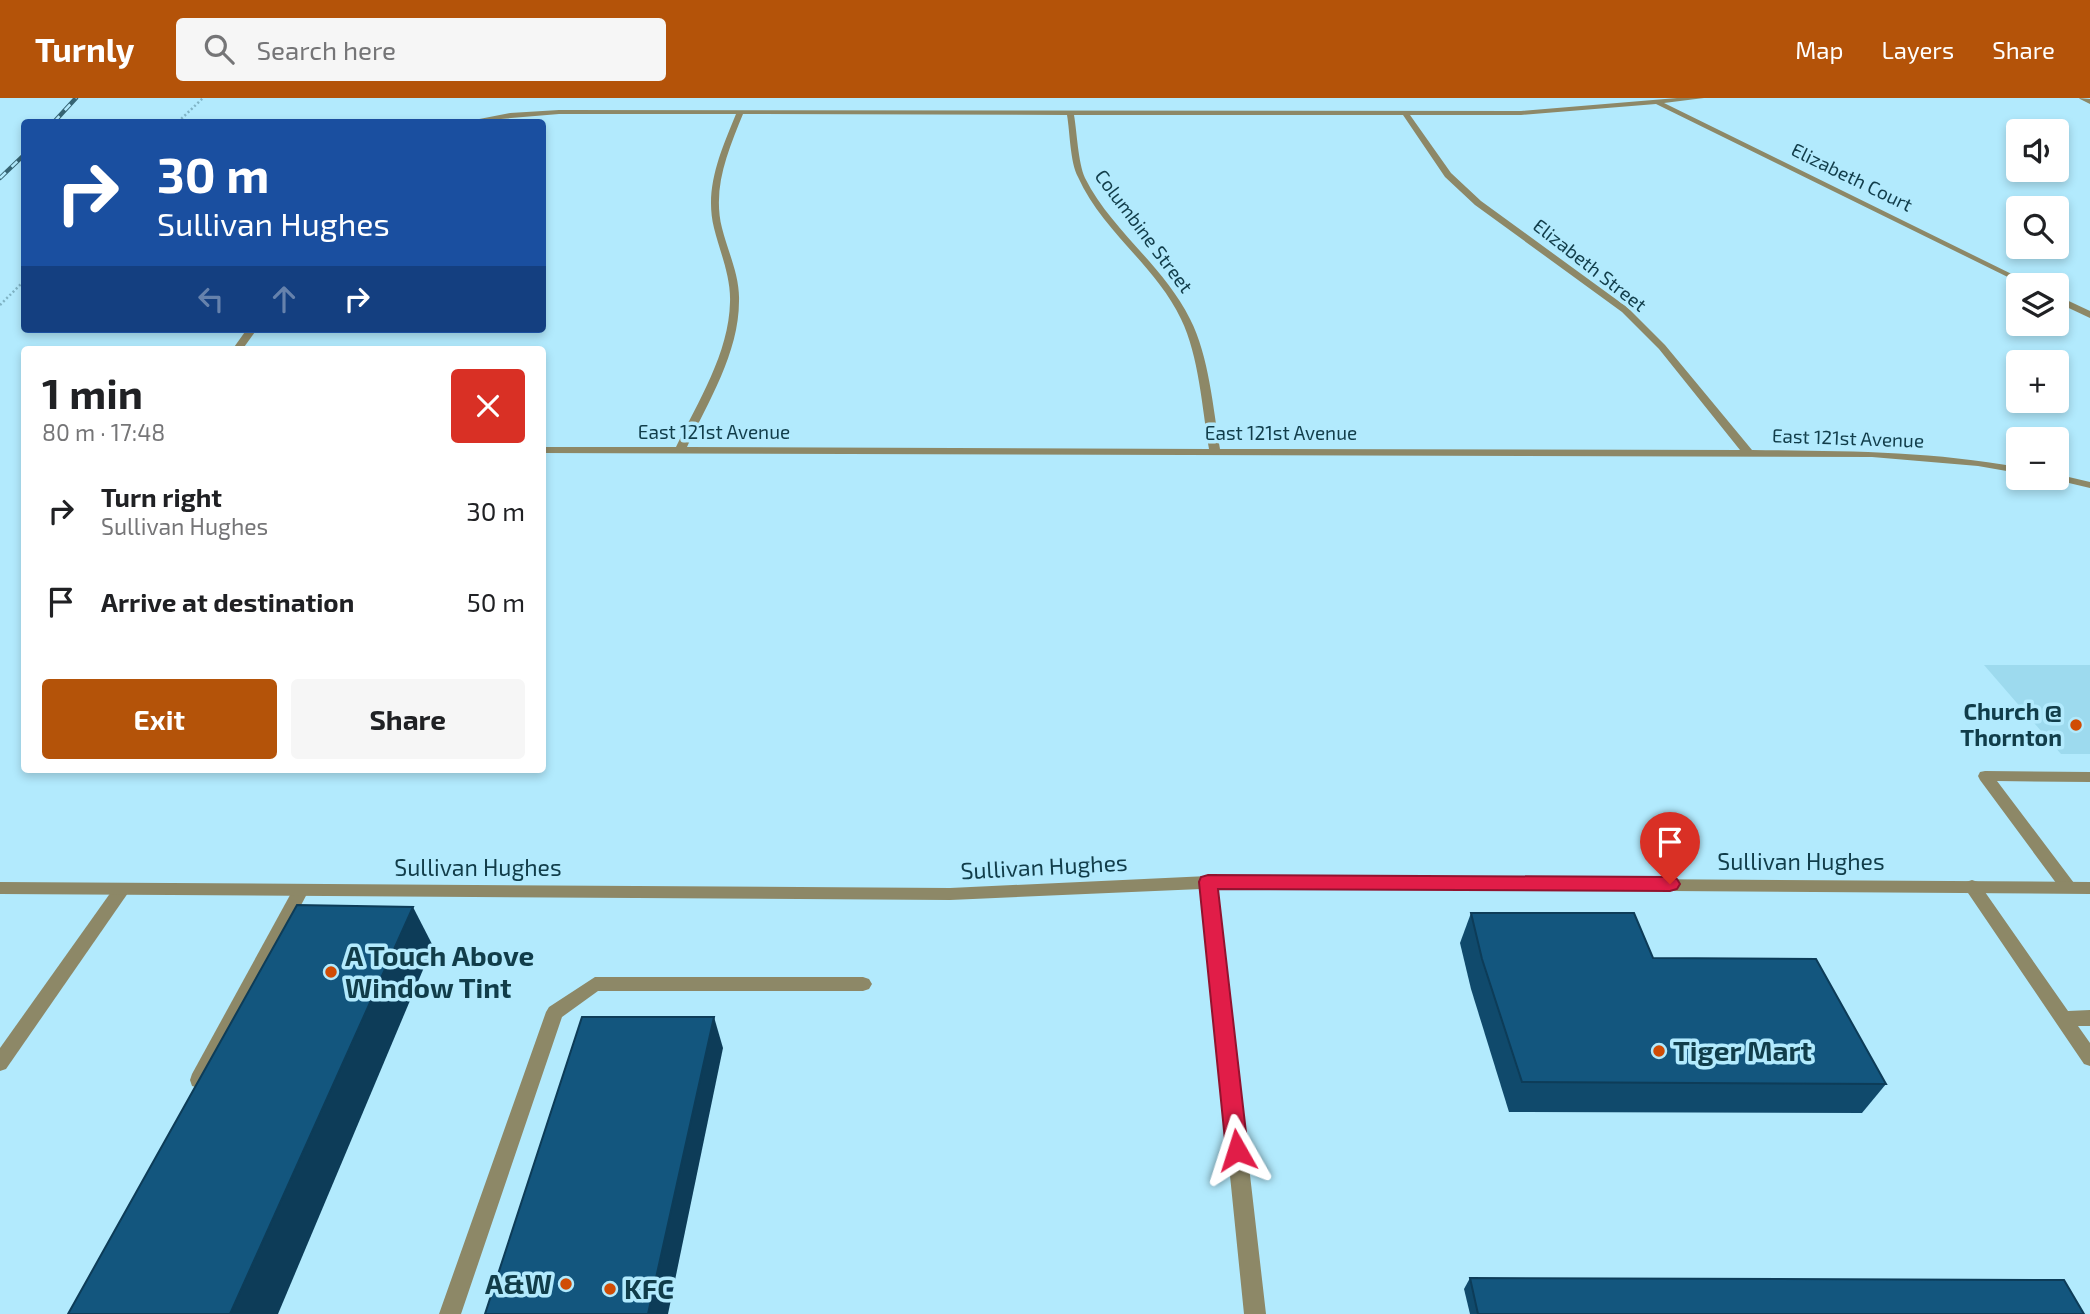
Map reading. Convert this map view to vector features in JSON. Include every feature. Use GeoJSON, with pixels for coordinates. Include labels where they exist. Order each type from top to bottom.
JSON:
{"type":"FeatureCollection","features":[{"type":"Feature","properties":{"kind":"street"},"geometry":{"type":"LineString","coordinates":[[489,119],[541,112],[1553,112],[1701,98]]}},
{"type":"Feature","properties":{"kind":"street"},"geometry":{"type":"LineString","coordinates":[[2082,98],[2090,102]]}},
{"type":"Feature","properties":{"kind":"street","name":"Elizabeth Court"},"geometry":{"type":"LineString","coordinates":[[1657,102],[2006,273]]}},
{"type":"Feature","properties":{"kind":"street"},"geometry":{"type":"LineString","coordinates":[[681,449],[714,377],[730,334],[736,300],[715,214],[714,190],[741,111]]}},
{"type":"Feature","properties":{"kind":"street","name":"Columbine Street"},"geometry":{"type":"LineString","coordinates":[[1070,111],[1080,175],[1094,199],[1167,289],[1185,317],[1195,340],[1215,450]]}},
{"type":"Feature","properties":{"kind":"street","name":"Elizabeth Street"},"geometry":{"type":"LineString","coordinates":[[1405,113],[1448,175],[1478,203],[1625,310],[1662,347],[1748,453]]}},
{"type":"Feature","properties":{"kind":"street"},"geometry":{"type":"LineString","coordinates":[[2069,304],[2090,315]]}},
{"type":"Feature","properties":{"kind":"street","name":"East 121st Avenue"},"geometry":{"type":"LineString","coordinates":[[546,450],[1748,453],[1920,457],[2006,468]]}},
{"type":"Feature","properties":{"kind":"street"},"geometry":{"type":"LineString","coordinates":[[2069,480],[2090,485]]}},
{"type":"Feature","properties":{"kind":"street"},"geometry":{"type":"LineString","coordinates":[[2068,887],[1985,776],[2090,777]]}},
{"type":"Feature","properties":{"kind":"street"},"geometry":{"type":"LineString","coordinates":[[1208,882],[1255,1314]]}},
{"type":"Feature","properties":{"kind":"street","name":"Sullivan Hughes"},"geometry":{"type":"LineString","coordinates":[[0,888],[950,894],[1208,882],[2090,888]]}},
{"type":"Feature","properties":{"kind":"street"},"geometry":{"type":"LineString","coordinates":[[1972,886],[2090,1058]]}},
{"type":"Feature","properties":{"kind":"street"},"geometry":{"type":"LineString","coordinates":[[0,1063],[122,889]]}},
{"type":"Feature","properties":{"kind":"street"},"geometry":{"type":"LineString","coordinates":[[191,1096],[301,890]]}},
{"type":"Feature","properties":{"kind":"street"},"geometry":{"type":"LineString","coordinates":[[450,1314],[555,1012],[595,984],[863,984]]}},
{"type":"Feature","properties":{"kind":"street"},"geometry":{"type":"LineString","coordinates":[[2062,1018],[2090,1018]]}},
{"type":"Feature","properties":{"kind":"path"},"geometry":{"type":"LineString","coordinates":[[181,119],[203,98]]}},
{"type":"Feature","properties":{"kind":"path"},"geometry":{"type":"LineString","coordinates":[[0,305],[21,284]]}},
{"type":"Feature","properties":{"kind":"shaded area"},"geometry":{"type":"Polygon","coordinates":[[[1984,665],[2090,665],[2090,754],[2061,754],[1984,665]]]}},
{"type":"Feature","properties":{"kind":"building"},"geometry":{"type":"Polygon","coordinates":[[[297,905],[413,907],[230,1314],[68,1314],[297,905]]]}},
{"type":"Feature","properties":{"kind":"building"},"geometry":{"type":"Polygon","coordinates":[[[1471,913],[1634,913],[1653,958],[1816,959],[1886,1084],[1522,1082],[1482,959],[1471,913]]]}},
{"type":"Feature","properties":{"kind":"building"},"geometry":{"type":"Polygon","coordinates":[[[582,1017],[714,1017],[648,1314],[485,1314],[582,1017]]]}},
{"type":"Feature","properties":{"kind":"building"},"geometry":{"type":"Polygon","coordinates":[[[1470,1278],[2064,1280],[2084,1314],[1478,1314],[1470,1278]]]}},
{"type":"Feature","properties":{"kind":"railway"},"geometry":{"type":"LineString","coordinates":[[57,119],[76,98]]}},
{"type":"Feature","properties":{"kind":"railway"},"geometry":{"type":"LineString","coordinates":[[0,178],[21,158]]}},
{"type":"Feature","properties":{"kind":"place","name":"Church @ Thornton"},"geometry":{"type":"Point","coordinates":[2076,725]}},
{"type":"Feature","properties":{"kind":"place","name":"A Touch Above Window Tint"},"geometry":{"type":"Point","coordinates":[331,972]}},
{"type":"Feature","properties":{"kind":"place","name":"Tiger Mart"},"geometry":{"type":"Point","coordinates":[1659,1051]}},
{"type":"Feature","properties":{"kind":"place","name":"A&W"},"geometry":{"type":"Point","coordinates":[566,1284]}},
{"type":"Feature","properties":{"kind":"place","name":"KFC"},"geometry":{"type":"Point","coordinates":[610,1289]}},
{"type":"Feature","properties":{"kind":"route"},"geometry":{"type":"LineString","coordinates":[[1237,1150],[1208,882],[1670,884]]}}]}
